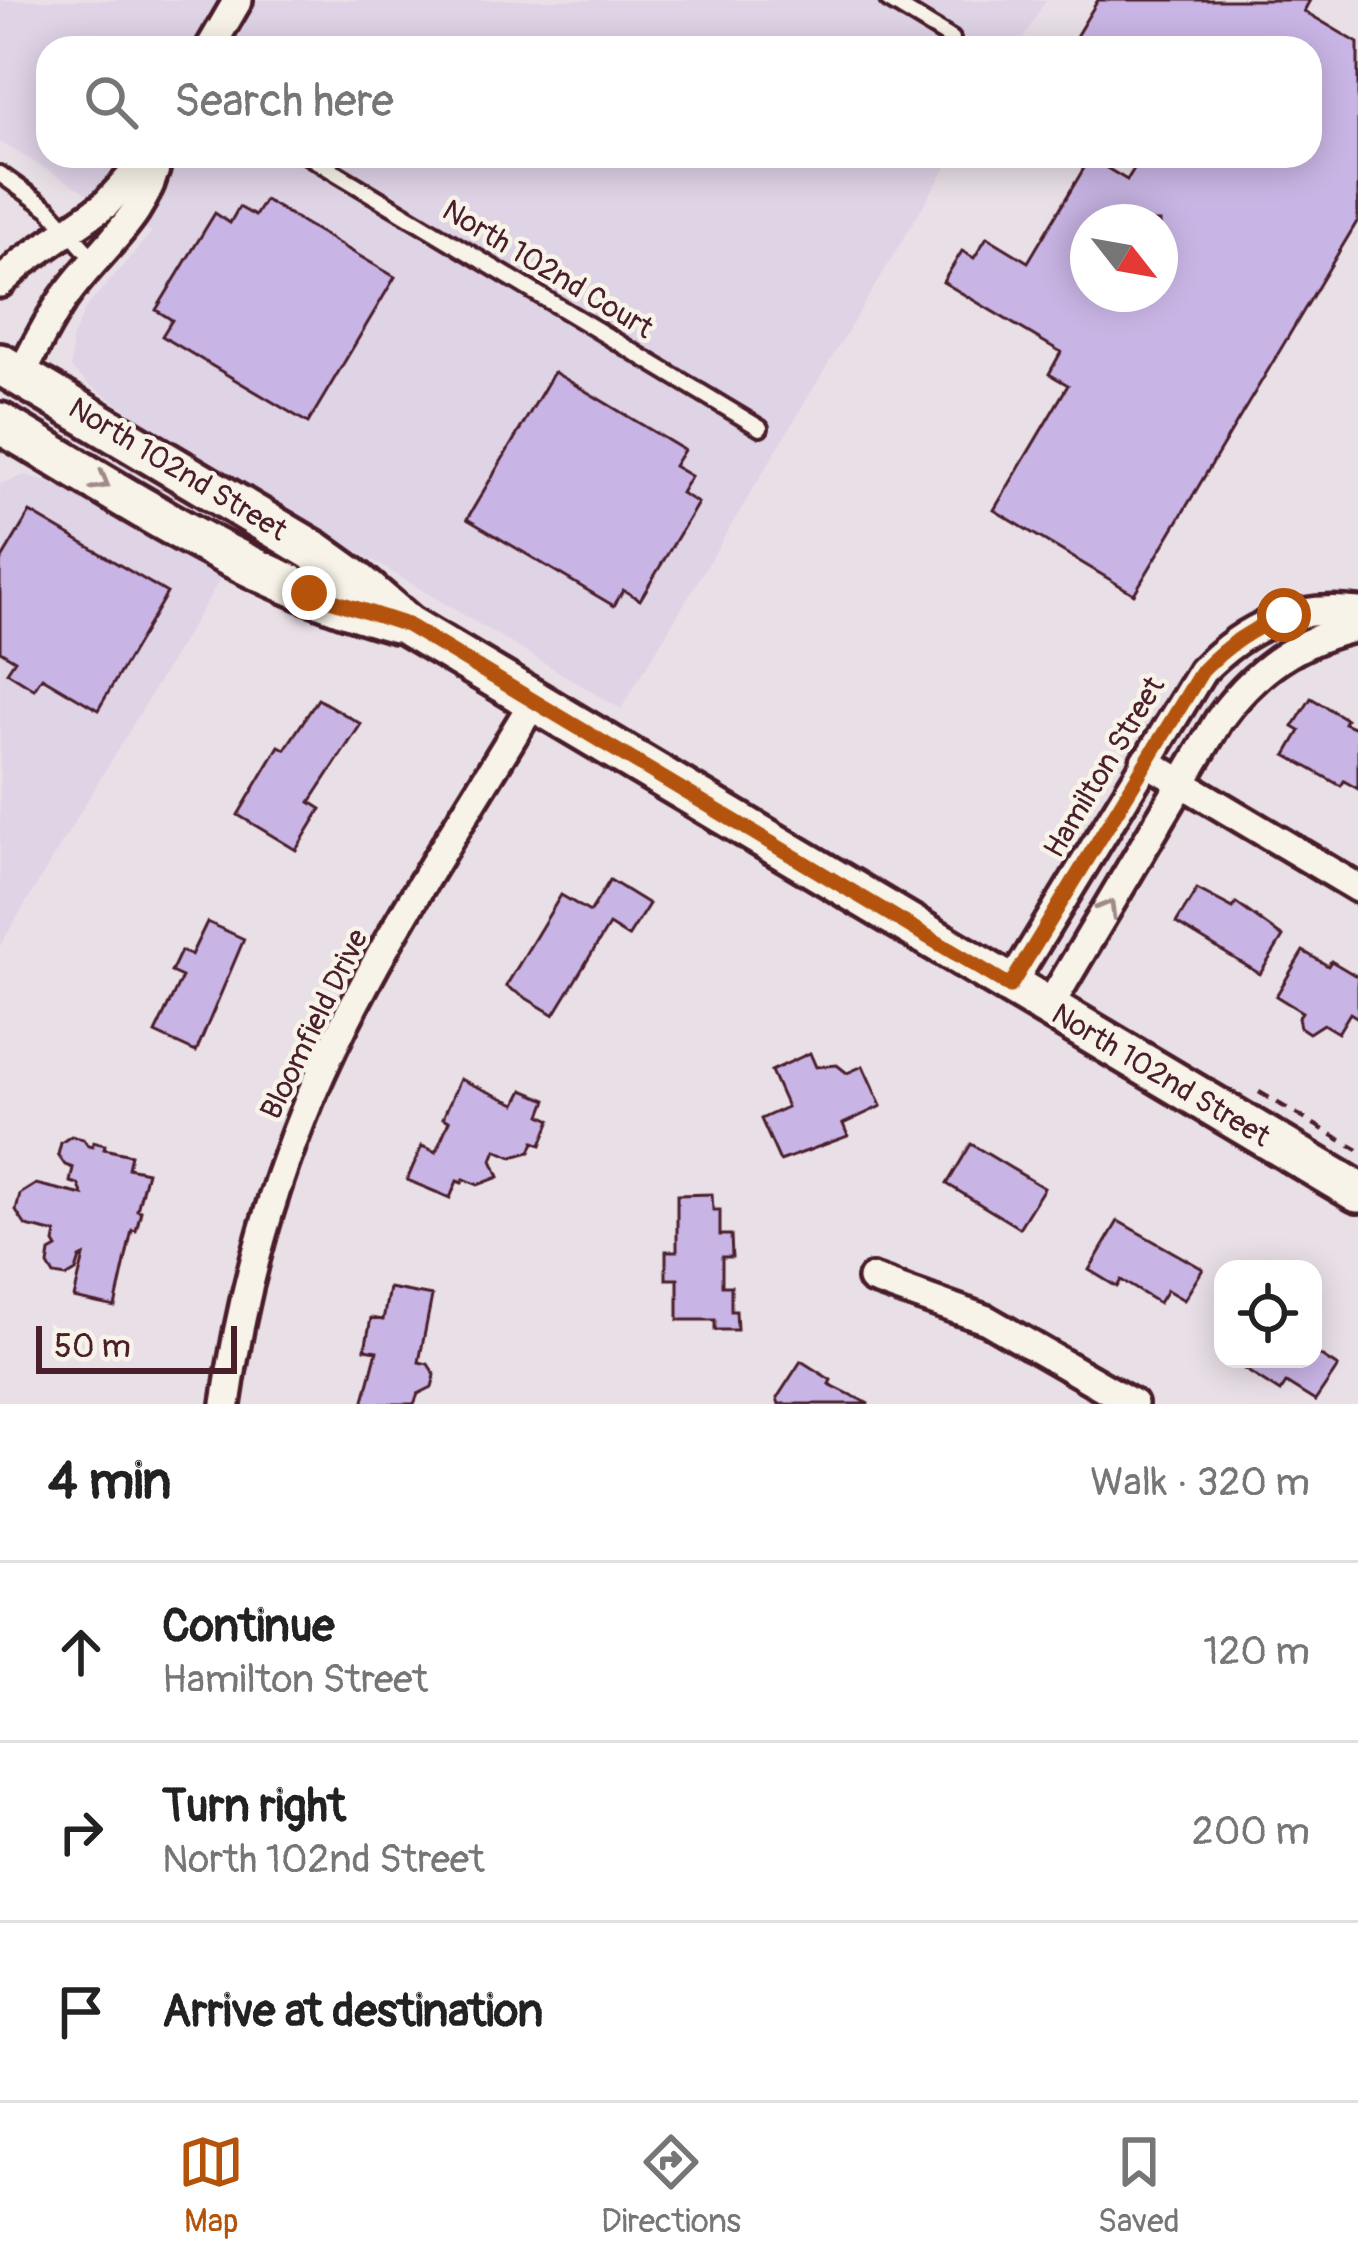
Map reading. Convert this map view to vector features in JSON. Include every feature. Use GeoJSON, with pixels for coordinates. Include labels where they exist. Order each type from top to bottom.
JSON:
{"type":"FeatureCollection","features":[{"type":"Feature","properties":{"kind":"main road"},"geometry":{"type":"LineString","coordinates":[[0,410],[10,370]]}},
{"type":"Feature","properties":{"kind":"main road","name":"North 102nd Street"},"geometry":{"type":"LineString","coordinates":[[10,370],[328,560],[407,625],[1358,1192]]}},
{"type":"Feature","properties":{"kind":"main road","name":"North 102nd Street"},"geometry":{"type":"LineString","coordinates":[[0,423],[249,564],[331,602],[407,625]]}},
{"type":"Feature","properties":{"kind":"street"},"geometry":{"type":"LineString","coordinates":[[217,36],[238,0]]}},
{"type":"Feature","properties":{"kind":"street"},"geometry":{"type":"LineString","coordinates":[[0,283],[150,168]]}},
{"type":"Feature","properties":{"kind":"street"},"geometry":{"type":"LineString","coordinates":[[10,370],[126,227],[153,168]]}},
{"type":"Feature","properties":{"kind":"street","name":"Hamilton Street"},"geometry":{"type":"LineString","coordinates":[[1010,986],[1202,671],[1231,644],[1284,615],[1328,609],[1358,612]]}},
{"type":"Feature","properties":{"kind":"street"},"geometry":{"type":"LineString","coordinates":[[1048,1008],[1219,720],[1246,684],[1302,645],[1358,627]]}},
{"type":"Feature","properties":{"kind":"street","name":"Bloomfield Drive"},"geometry":{"type":"LineString","coordinates":[[226,1404],[256,1252],[311,1096],[382,956],[534,701]]}},
{"type":"Feature","properties":{"kind":"street"},"geometry":{"type":"LineString","coordinates":[[1145,761],[1358,888]]}},
{"type":"Feature","properties":{"kind":"street"},"geometry":{"type":"LineString","coordinates":[[872,1280],[987,1320],[1133,1404]]}},
{"type":"Feature","properties":{"kind":"lane"},"geometry":{"type":"LineString","coordinates":[[888,0],[947,36]]}},
{"type":"Feature","properties":{"kind":"lane","name":"North 102nd Court"},"geometry":{"type":"LineString","coordinates":[[328,168],[760,428]]}},
{"type":"Feature","properties":{"kind":"lane"},"geometry":{"type":"LineString","coordinates":[[0,174],[36,198],[95,261]]}},
{"type":"Feature","properties":{"kind":"shaded area"},"geometry":{"type":"Polygon","coordinates":[[[0,0],[1046,0],[1025,36],[36,36],[36,163],[0,142],[0,0]]]}},
{"type":"Feature","properties":{"kind":"shaded area"},"geometry":{"type":"Polygon","coordinates":[[[44,168],[946,168],[621,709],[176,443],[71,368],[72,340],[85,309],[152,232],[44,168]]]}},
{"type":"Feature","properties":{"kind":"shaded area"},"geometry":{"type":"Polygon","coordinates":[[[25,475],[94,505],[222,576],[0,946],[0,484],[25,475]]]}},
{"type":"Feature","properties":{"kind":"building"},"geometry":{"type":"Polygon","coordinates":[[[1098,0],[1310,0],[1304,11],[1358,43],[1358,220],[1134,594],[994,510],[1068,385],[1049,374],[1061,352],[943,282],[962,251],[974,258],[987,237],[1028,262],[1084,168],[1107,168],[1127,180],[1134,168],[1322,168],[1322,36],[1076,36],[1098,0]]]}},
{"type":"Feature","properties":{"kind":"building"},"geometry":{"type":"Polygon","coordinates":[[[265,200],[395,277],[308,423],[162,336],[172,320],[156,310],[215,213],[230,223],[239,207],[255,216],[265,200]]]}},
{"type":"Feature","properties":{"kind":"building"},"geometry":{"type":"Polygon","coordinates":[[[554,372],[684,450],[674,466],[691,476],[681,493],[698,503],[640,600],[623,590],[614,606],[467,519],[554,372]]]}},
{"type":"Feature","properties":{"kind":"building"},"geometry":{"type":"Polygon","coordinates":[[[30,512],[167,593],[98,710],[42,677],[34,689],[7,672],[15,660],[0,651],[0,562],[30,512]]]}},
{"type":"Feature","properties":{"kind":"building"},"geometry":{"type":"Polygon","coordinates":[[[1311,698],[1358,729],[1358,789],[1344,781],[1341,786],[1286,755],[1300,731],[1293,727],[1311,698]]]}},
{"type":"Feature","properties":{"kind":"building"},"geometry":{"type":"Polygon","coordinates":[[[318,699],[361,724],[310,802],[321,809],[296,850],[238,815],[279,746],[285,749],[318,699]]]}},
{"type":"Feature","properties":{"kind":"building"},"geometry":{"type":"Polygon","coordinates":[[[610,880],[649,904],[628,937],[609,925],[554,1015],[506,986],[561,895],[590,912],[610,880]]]}},
{"type":"Feature","properties":{"kind":"building"},"geometry":{"type":"Polygon","coordinates":[[[1197,889],[1233,908],[1236,903],[1283,937],[1260,974],[1176,923],[1197,889]]]}},
{"type":"Feature","properties":{"kind":"building"},"geometry":{"type":"Polygon","coordinates":[[[207,922],[244,939],[196,1052],[155,1033],[182,977],[171,972],[181,951],[191,955],[207,922]]]}},
{"type":"Feature","properties":{"kind":"building"},"geometry":{"type":"Polygon","coordinates":[[[1303,951],[1358,977],[1358,1018],[1350,1013],[1338,1033],[1323,1024],[1309,1033],[1300,1027],[1302,1012],[1276,996],[1303,951]]]}},
{"type":"Feature","properties":{"kind":"building"},"geometry":{"type":"Polygon","coordinates":[[[810,1053],[816,1067],[837,1065],[847,1073],[863,1066],[881,1106],[843,1124],[848,1136],[780,1161],[761,1119],[787,1107],[771,1071],[810,1053]]]}},
{"type":"Feature","properties":{"kind":"building"},"geometry":{"type":"Polygon","coordinates":[[[460,1079],[516,1104],[523,1090],[547,1100],[541,1115],[551,1120],[541,1145],[534,1142],[530,1152],[512,1157],[496,1150],[492,1160],[499,1177],[478,1185],[457,1181],[450,1198],[407,1180],[422,1146],[436,1152],[449,1121],[443,1118],[460,1079]]]}},
{"type":"Feature","properties":{"kind":"building"},"geometry":{"type":"Polygon","coordinates":[[[71,1136],[88,1146],[93,1142],[131,1155],[128,1168],[147,1172],[115,1307],[74,1298],[84,1256],[76,1271],[66,1277],[54,1275],[48,1265],[50,1252],[57,1248],[56,1233],[26,1226],[16,1211],[20,1194],[36,1184],[83,1195],[78,1184],[70,1182],[73,1168],[58,1155],[61,1143],[71,1136]]]}},
{"type":"Feature","properties":{"kind":"building"},"geometry":{"type":"Polygon","coordinates":[[[971,1144],[1044,1188],[1019,1228],[947,1184],[971,1144]]]}},
{"type":"Feature","properties":{"kind":"building"},"geometry":{"type":"Polygon","coordinates":[[[712,1194],[713,1210],[720,1210],[720,1235],[731,1235],[732,1257],[722,1257],[722,1286],[731,1286],[737,1330],[715,1330],[715,1320],[678,1320],[678,1279],[666,1279],[666,1251],[677,1251],[677,1195],[712,1194]]]}},
{"type":"Feature","properties":{"kind":"building"},"geometry":{"type":"Polygon","coordinates":[[[1118,1221],[1203,1269],[1184,1300],[1167,1290],[1159,1303],[1121,1280],[1117,1287],[1089,1270],[1118,1221]]]}},
{"type":"Feature","properties":{"kind":"building"},"geometry":{"type":"Polygon","coordinates":[[[389,1288],[432,1296],[419,1362],[428,1364],[435,1375],[432,1387],[418,1394],[414,1404],[363,1404],[377,1351],[365,1349],[371,1318],[383,1320],[389,1288]]]}},
{"type":"Feature","properties":{"kind":"building"},"geometry":{"type":"Polygon","coordinates":[[[1322,1357],[1338,1367],[1315,1401],[1286,1383],[1280,1392],[1242,1368],[1322,1368],[1322,1357]]]}},
{"type":"Feature","properties":{"kind":"building"},"geometry":{"type":"Polygon","coordinates":[[[801,1361],[831,1380],[829,1384],[869,1404],[779,1404],[777,1398],[801,1361]]]}},
{"type":"Feature","properties":{"kind":"route"},"geometry":{"type":"LineString","coordinates":[[309,593],[407,625],[1010,986],[1202,671],[1231,644],[1284,615]]}}]}
